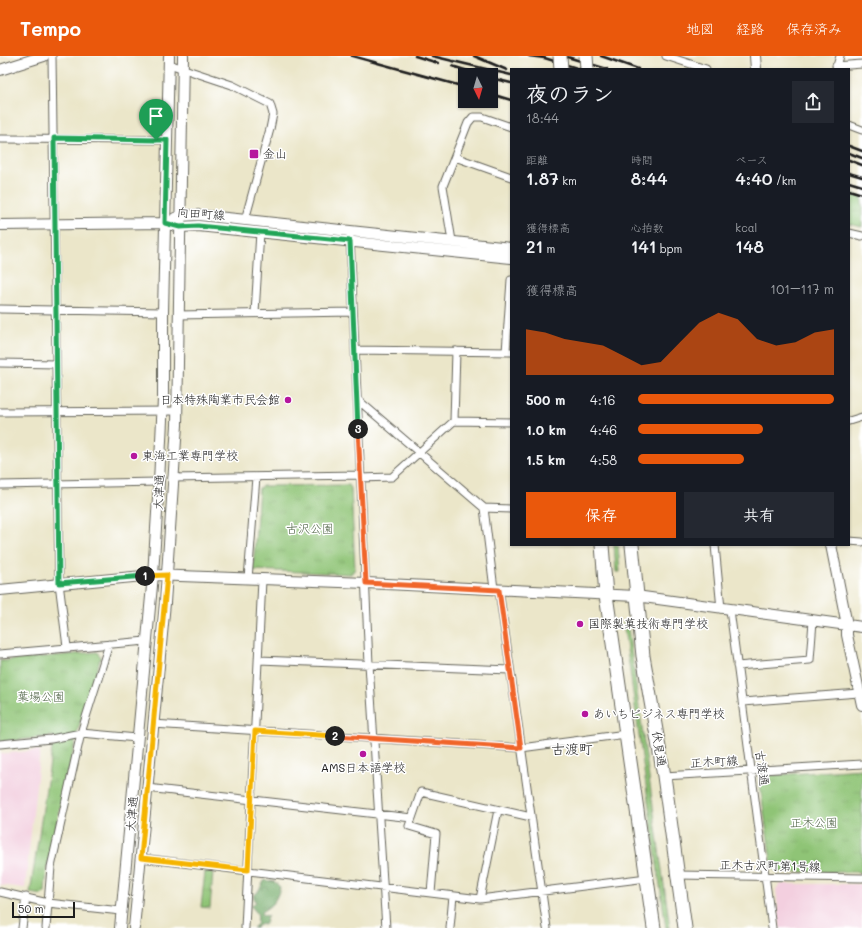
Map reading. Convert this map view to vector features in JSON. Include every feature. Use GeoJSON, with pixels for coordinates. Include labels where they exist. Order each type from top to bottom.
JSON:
{"type":"FeatureCollection","features":[{"type":"Feature","properties":{"kind":"highway"},"geometry":{"type":"LineString","coordinates":[[560,56],[561,68]]}},
{"type":"Feature","properties":{"kind":"highway"},"geometry":{"type":"LineString","coordinates":[[586,56],[587,68]]}},
{"type":"Feature","properties":{"kind":"highway"},"geometry":{"type":"LineString","coordinates":[[602,546],[606,595],[654,928]]}},
{"type":"Feature","properties":{"kind":"highway","name":"伏見通"},"geometry":{"type":"LineString","coordinates":[[632,546],[643,656],[664,776],[685,928]]}},
{"type":"Feature","properties":{"kind":"street"},"geometry":{"type":"LineString","coordinates":[[0,70],[44,56]]}},
{"type":"Feature","properties":{"kind":"street"},"geometry":{"type":"LineString","coordinates":[[52,56],[59,583],[67,647]]}},
{"type":"Feature","properties":{"kind":"street","name":"大津通"},"geometry":{"type":"LineString","coordinates":[[134,928],[167,575],[177,412],[183,56]]}},
{"type":"Feature","properties":{"kind":"street"},"geometry":{"type":"LineString","coordinates":[[666,56],[703,68]]}},
{"type":"Feature","properties":{"kind":"street"},"geometry":{"type":"LineString","coordinates":[[755,56],[756,68]]}},
{"type":"Feature","properties":{"kind":"street"},"geometry":{"type":"LineString","coordinates":[[840,56],[836,68],[862,64]]}},
{"type":"Feature","properties":{"kind":"street"},"geometry":{"type":"LineString","coordinates":[[169,60],[183,69],[232,86],[270,104],[272,114],[270,129],[245,220]]}},
{"type":"Feature","properties":{"kind":"street","name":"大津通"},"geometry":{"type":"LineString","coordinates":[[120,928],[153,575],[162,411],[169,60]]}},
{"type":"Feature","properties":{"kind":"street"},"geometry":{"type":"LineString","coordinates":[[452,242],[443,186],[456,157],[468,123],[473,117],[482,117],[510,127]]}},
{"type":"Feature","properties":{"kind":"street"},"geometry":{"type":"LineString","coordinates":[[850,125],[862,130]]}},
{"type":"Feature","properties":{"kind":"street"},"geometry":{"type":"LineString","coordinates":[[0,139],[54,138],[167,140]]}},
{"type":"Feature","properties":{"kind":"street"},"geometry":{"type":"LineString","coordinates":[[456,157],[510,178]]}},
{"type":"Feature","properties":{"kind":"street","name":"向田町線"},"geometry":{"type":"LineString","coordinates":[[165,223],[180,216],[198,215],[245,220],[510,258]]}},
{"type":"Feature","properties":{"kind":"street"},"geometry":{"type":"LineString","coordinates":[[0,225],[165,223]]}},
{"type":"Feature","properties":{"kind":"street","name":"向田町線"},"geometry":{"type":"LineString","coordinates":[[165,223],[180,227],[198,226],[260,232],[452,242],[510,248]]}},
{"type":"Feature","properties":{"kind":"street"},"geometry":{"type":"LineString","coordinates":[[255,313],[260,232]]}},
{"type":"Feature","properties":{"kind":"street"},"geometry":{"type":"LineString","coordinates":[[850,233],[862,236]]}},
{"type":"Feature","properties":{"kind":"street"},"geometry":{"type":"LineString","coordinates":[[350,236],[369,664],[375,738],[386,928]]}},
{"type":"Feature","properties":{"kind":"street"},"geometry":{"type":"LineString","coordinates":[[355,350],[508,352],[510,304]]}},
{"type":"Feature","properties":{"kind":"street"},"geometry":{"type":"LineString","coordinates":[[0,309],[163,312]]}},
{"type":"Feature","properties":{"kind":"street"},"geometry":{"type":"LineString","coordinates":[[178,315],[353,312]]}},
{"type":"Feature","properties":{"kind":"street"},"geometry":{"type":"LineString","coordinates":[[454,421],[456,351]]}},
{"type":"Feature","properties":{"kind":"street"},"geometry":{"type":"LineString","coordinates":[[0,363],[56,364]]}},
{"type":"Feature","properties":{"kind":"street"},"geometry":{"type":"LineString","coordinates":[[358,400],[484,508],[510,509]]}},
{"type":"Feature","properties":{"kind":"street"},"geometry":{"type":"LineString","coordinates":[[0,412],[177,412]]}},
{"type":"Feature","properties":{"kind":"street"},"geometry":{"type":"LineString","coordinates":[[850,421],[862,417]]}},
{"type":"Feature","properties":{"kind":"street"},"geometry":{"type":"LineString","coordinates":[[172,478],[392,477],[454,421],[510,422]]}},
{"type":"Feature","properties":{"kind":"street"},"geometry":{"type":"LineString","coordinates":[[248,579],[256,477]]}},
{"type":"Feature","properties":{"kind":"street"},"geometry":{"type":"LineString","coordinates":[[0,485],[158,482]]}},
{"type":"Feature","properties":{"kind":"street"},"geometry":{"type":"LineString","coordinates":[[484,508],[510,670],[547,928]]}},
{"type":"Feature","properties":{"kind":"street"},"geometry":{"type":"LineString","coordinates":[[850,541],[862,542]]}},
{"type":"Feature","properties":{"kind":"street","name":"古渡通"},"geometry":{"type":"LineString","coordinates":[[715,546],[737,666],[772,928]]}},
{"type":"Feature","properties":{"kind":"street"},"geometry":{"type":"LineString","coordinates":[[831,546],[847,625],[847,635],[862,705]]}},
{"type":"Feature","properties":{"kind":"street"},"geometry":{"type":"LineString","coordinates":[[0,590],[59,583],[153,575],[366,583],[636,596],[726,610],[862,627]]}},
{"type":"Feature","properties":{"kind":"street"},"geometry":{"type":"LineString","coordinates":[[245,928],[262,580]]}},
{"type":"Feature","properties":{"kind":"street"},"geometry":{"type":"LineString","coordinates":[[737,666],[810,660],[812,621]]}},
{"type":"Feature","properties":{"kind":"street"},"geometry":{"type":"LineString","coordinates":[[0,654],[146,641]]}},
{"type":"Feature","properties":{"kind":"street"},"geometry":{"type":"LineString","coordinates":[[46,928],[51,867],[81,733],[109,644]]}},
{"type":"Feature","properties":{"kind":"street"},"geometry":{"type":"LineString","coordinates":[[259,660],[510,670]]}},
{"type":"Feature","properties":{"kind":"street"},"geometry":{"type":"LineString","coordinates":[[742,702],[859,693]]}},
{"type":"Feature","properties":{"kind":"street"},"geometry":{"type":"LineString","coordinates":[[152,724],[521,748],[626,734]]}},
{"type":"Feature","properties":{"kind":"street"},"geometry":{"type":"LineString","coordinates":[[0,744],[51,739],[81,733],[137,738]]}},
{"type":"Feature","properties":{"kind":"street","name":"正木町線"},"geometry":{"type":"LineString","coordinates":[[664,776],[862,764]]}},
{"type":"Feature","properties":{"kind":"street"},"geometry":{"type":"LineString","coordinates":[[147,788],[412,818]]}},
{"type":"Feature","properties":{"kind":"street"},"geometry":{"type":"LineString","coordinates":[[431,893],[436,834],[410,826],[421,792],[531,817]]}},
{"type":"Feature","properties":{"kind":"street"},"geometry":{"type":"LineString","coordinates":[[480,899],[498,810]]}},
{"type":"Feature","properties":{"kind":"street"},"geometry":{"type":"LineString","coordinates":[[141,858],[480,899],[647,878]]}},
{"type":"Feature","properties":{"kind":"street","name":"正木古沢町第1号線"},"geometry":{"type":"LineString","coordinates":[[678,875],[862,878]]}},
{"type":"Feature","properties":{"kind":"street"},"geometry":{"type":"LineString","coordinates":[[0,892],[48,903],[121,911]]}},
{"type":"Feature","properties":{"kind":"street"},"geometry":{"type":"LineString","coordinates":[[450,928],[453,896]]}},
{"type":"Feature","properties":{"kind":"street"},"geometry":{"type":"LineString","coordinates":[[22,928],[26,897]]}},
{"type":"Feature","properties":{"kind":"shaded area"},"geometry":{"type":"Polygon","coordinates":[[[40,750],[25,888],[0,885],[0,754],[40,750]]]}},
{"type":"Feature","properties":{"kind":"shaded area"},"geometry":{"type":"Polygon","coordinates":[[[781,884],[862,884],[862,928],[780,928],[776,889],[781,884]]]}},
{"type":"Feature","properties":{"kind":"green space"},"geometry":{"type":"Polygon","coordinates":[[[850,193],[862,197],[862,227],[850,224],[850,193]]]}},
{"type":"Feature","properties":{"kind":"green space","name":"古沢公園"},"geometry":{"type":"Polygon","coordinates":[[[349,485],[351,488],[355,569],[351,574],[253,570],[259,488],[263,486],[349,485]]]}},
{"type":"Feature","properties":{"kind":"green space"},"geometry":{"type":"Polygon","coordinates":[[[614,546],[618,546],[620,572],[616,572],[614,546]]]}},
{"type":"Feature","properties":{"kind":"green space"},"geometry":{"type":"Polygon","coordinates":[[[623,621],[627,621],[670,928],[666,928],[623,621]]]}},
{"type":"Feature","properties":{"kind":"green space","name":"葉場公園"},"geometry":{"type":"Polygon","coordinates":[[[97,652],[101,657],[78,729],[47,868],[45,892],[42,895],[30,893],[54,736],[0,742],[0,661],[97,652]]]}},
{"type":"Feature","properties":{"kind":"green space","name":"正木公園"},"geometry":{"type":"Polygon","coordinates":[[[862,769],[862,872],[777,872],[772,867],[759,778],[761,776],[862,769]]]}},
{"type":"Feature","properties":{"kind":"green space"},"geometry":{"type":"Polygon","coordinates":[[[205,872],[213,872],[210,908],[201,907],[205,872]]]}},
{"type":"Feature","properties":{"kind":"green space"},"geometry":{"type":"Polygon","coordinates":[[[265,880],[275,882],[280,887],[274,902],[261,912],[262,915],[268,916],[266,919],[267,922],[256,927],[257,928],[253,928],[258,923],[256,920],[258,918],[257,913],[251,906],[256,902],[253,896],[257,893],[265,880]]]}},
{"type":"Feature","properties":{"kind":"railway"},"geometry":{"type":"LineString","coordinates":[[352,56],[458,85]]}},
{"type":"Feature","properties":{"kind":"railway"},"geometry":{"type":"LineString","coordinates":[[415,56],[438,63]]}},
{"type":"Feature","properties":{"kind":"railway"},"geometry":{"type":"LineString","coordinates":[[432,56],[510,75]]}},
{"type":"Feature","properties":{"kind":"railway"},"geometry":{"type":"LineString","coordinates":[[474,56],[507,70]]}},
{"type":"Feature","properties":{"kind":"railway"},"geometry":{"type":"LineString","coordinates":[[529,56],[544,58]]}},
{"type":"Feature","properties":{"kind":"railway"},"geometry":{"type":"LineString","coordinates":[[538,56],[577,68]]}},
{"type":"Feature","properties":{"kind":"railway"},"geometry":{"type":"LineString","coordinates":[[564,56],[604,68]]}},
{"type":"Feature","properties":{"kind":"railway"},"geometry":{"type":"LineString","coordinates":[[601,56],[635,68]]}},
{"type":"Feature","properties":{"kind":"railway"},"geometry":{"type":"LineString","coordinates":[[452,66],[458,68]]}},
{"type":"Feature","properties":{"kind":"railway"},"geometry":{"type":"LineString","coordinates":[[498,80],[510,83]]}},
{"type":"Feature","properties":{"kind":"railway"},"geometry":{"type":"LineString","coordinates":[[498,96],[510,100]]}},
{"type":"Feature","properties":{"kind":"railway"},"geometry":{"type":"LineString","coordinates":[[850,146],[862,151]]}},
{"type":"Feature","properties":{"kind":"railway"},"geometry":{"type":"LineString","coordinates":[[850,153],[862,158]]}},
{"type":"Feature","properties":{"kind":"railway"},"geometry":{"type":"LineString","coordinates":[[850,160],[862,165]]}},
{"type":"Feature","properties":{"kind":"railway"},"geometry":{"type":"LineString","coordinates":[[850,173],[862,177]]}},
{"type":"Feature","properties":{"kind":"railway"},"geometry":{"type":"LineString","coordinates":[[850,182],[862,186]]}},
{"type":"Feature","properties":{"kind":"railway"},"geometry":{"type":"LineString","coordinates":[[850,190],[862,194]]}},
{"type":"Feature","properties":{"kind":"place","name":"金山"},"geometry":{"type":"Point","coordinates":[254,154]}},
{"type":"Feature","properties":{"kind":"place","name":"日本特殊陶業市民会館"},"geometry":{"type":"Point","coordinates":[288,400]}},
{"type":"Feature","properties":{"kind":"place","name":"東海工業専門学校"},"geometry":{"type":"Point","coordinates":[134,456]}},
{"type":"Feature","properties":{"kind":"place","name":"国際製菓技術専門学校"},"geometry":{"type":"Point","coordinates":[580,624]}},
{"type":"Feature","properties":{"kind":"place","name":"あいちビジネス専門学校"},"geometry":{"type":"Point","coordinates":[585,714]}},
{"type":"Feature","properties":{"kind":"place","name":"AMS日本語学校"},"geometry":{"type":"Point","coordinates":[363,754]}},
{"type":"Feature","properties":{"kind":"district","name":"古渡町"},"geometry":{"type":"Point","coordinates":[572,749]}},
{"type":"Feature","properties":{"kind":"route"},"geometry":{"type":"LineString","coordinates":[[54,138],[156,140],[167,140],[165,223],[180,227],[198,226],[350,241],[366,583],[499,590],[521,748],[255,731],[248,870],[141,858],[152,724],[167,575],[59,583],[54,138]]}}]}
